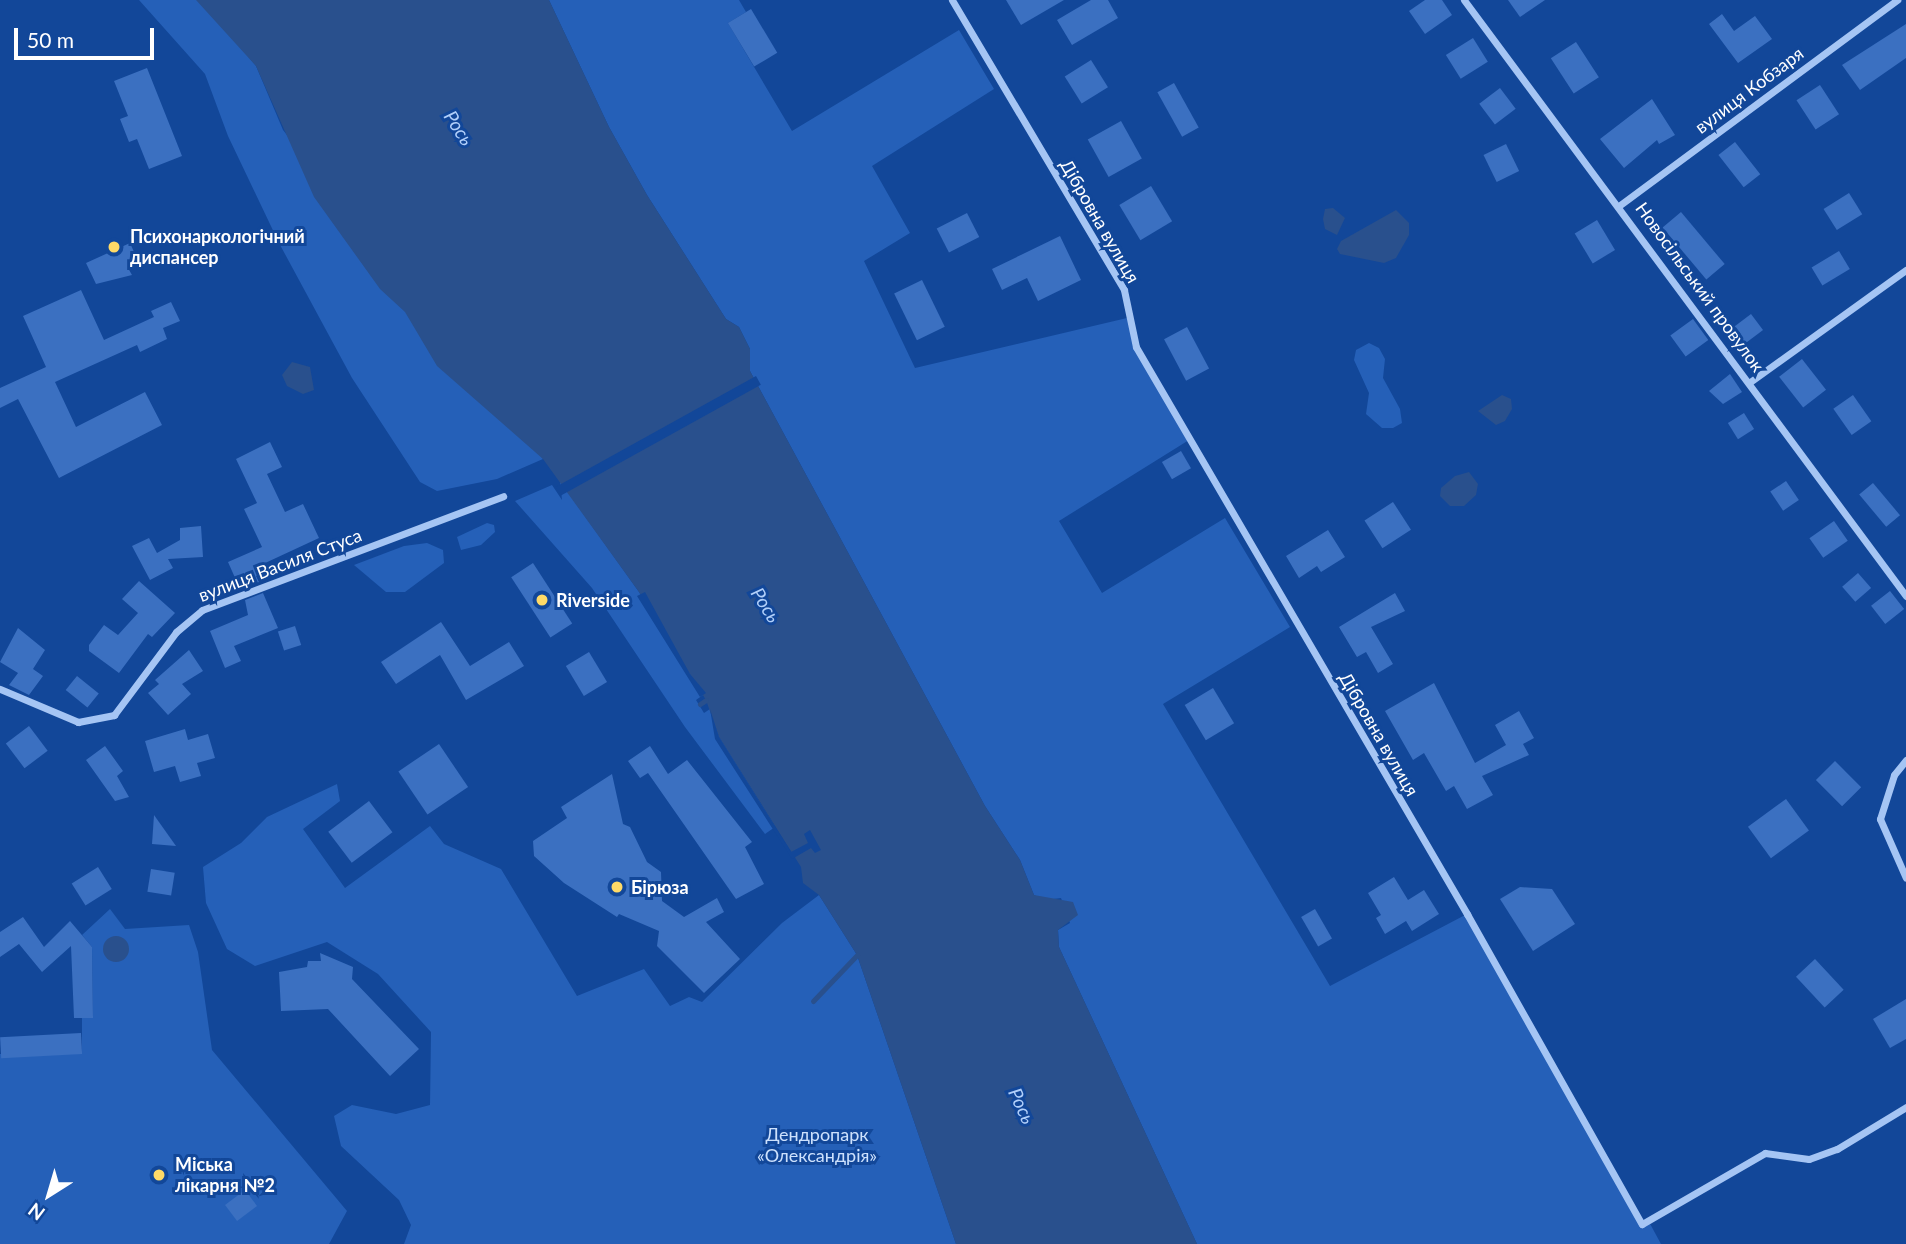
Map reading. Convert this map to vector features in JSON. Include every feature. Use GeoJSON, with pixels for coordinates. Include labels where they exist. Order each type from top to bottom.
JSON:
{"type":"FeatureCollection","features":[{"type":"Feature","properties":{"kind":"street","name":"Дібровна вулиця"},"geometry":{"type":"LineString","coordinates":[[952,0],[1124,290],[1136,347],[1467,914],[1642,1224],[1725,1172],[1765,1153],[1808,1159],[1837,1149],[1906,1107]]}},
{"type":"Feature","properties":{"kind":"street","name":"Новосільський провулок"},"geometry":{"type":"LineString","coordinates":[[1464,0],[1620,205],[1906,596]]}},
{"type":"Feature","properties":{"kind":"street","name":"вулиця Кобзаря"},"geometry":{"type":"LineString","coordinates":[[1620,205],[1897,0]]}},
{"type":"Feature","properties":{"kind":"street"},"geometry":{"type":"LineString","coordinates":[[1750,382],[1906,270]]}},
{"type":"Feature","properties":{"kind":"street","name":"вулиця Василя Стуса"},"geometry":{"type":"LineString","coordinates":[[0,689],[78,722],[114,715],[176,632],[202,610],[300,576],[454,510],[503,496]]}},
{"type":"Feature","properties":{"kind":"street"},"geometry":{"type":"LineString","coordinates":[[1906,760],[1894,775],[1880,819],[1906,878]]}},
{"type":"Feature","properties":{"kind":"green space"},"geometry":{"type":"Polygon","coordinates":[[[139,0],[202,0],[256,66],[283,130],[543,459],[497,479],[437,491],[420,482],[352,378],[279,243],[228,136],[205,74],[139,0]]]}},
{"type":"Feature","properties":{"kind":"green space"},"geometry":{"type":"Polygon","coordinates":[[[549,0],[739,0],[746,12],[728,23],[792,131],[959,30],[994,89],[872,166],[910,233],[864,261],[915,368],[1127,318],[1136,347],[1189,440],[1059,521],[1102,593],[1225,518],[1290,627],[1163,704],[1330,986],[1467,914],[1642,1223],[1648,1220],[1661,1244],[1197,1244],[1059,947],[1058,930],[1070,923],[1061,898],[1045,900],[1034,895],[1020,860],[985,806],[750,371],[750,349],[739,327],[726,319],[647,195],[609,127],[549,0]]]}},
{"type":"Feature","properties":{"kind":"green space"},"geometry":{"type":"Polygon","coordinates":[[[1369,343],[1379,348],[1385,359],[1383,378],[1400,409],[1402,423],[1393,428],[1382,428],[1366,414],[1369,393],[1354,360],[1356,350],[1369,343]]]}},
{"type":"Feature","properties":{"kind":"green space"},"geometry":{"type":"Polygon","coordinates":[[[560,481],[639,592],[703,695],[696,700],[704,713],[710,709],[719,737],[775,827],[765,834],[685,727],[592,588],[515,501],[552,485],[562,500],[560,481]]]}},
{"type":"Feature","properties":{"kind":"green space"},"geometry":{"type":"Polygon","coordinates":[[[487,523],[494,525],[495,532],[481,545],[461,550],[457,537],[487,523]]]}},
{"type":"Feature","properties":{"kind":"green space"},"geometry":{"type":"Polygon","coordinates":[[[427,543],[443,550],[444,563],[405,592],[386,592],[354,565],[404,546],[427,543]]]}},
{"type":"Feature","properties":{"kind":"green space","name":"Дендропарк «Олександрія»"},"geometry":{"type":"Polygon","coordinates":[[[337,784],[340,801],[303,829],[345,888],[430,826],[444,844],[501,869],[577,996],[644,969],[670,1006],[689,997],[702,1002],[782,923],[819,895],[857,955],[956,1244],[404,1244],[411,1225],[399,1200],[341,1146],[334,1116],[352,1105],[396,1114],[430,1105],[431,1032],[378,974],[327,942],[255,966],[227,949],[206,903],[203,867],[241,843],[267,817],[337,784]]]}},
{"type":"Feature","properties":{"kind":"green space","name":"Міська лікарня №2"},"geometry":{"type":"Polygon","coordinates":[[[110,909],[125,929],[189,925],[198,952],[212,1050],[347,1211],[329,1244],[0,1244],[0,1054],[82,1054],[82,1018],[93,1017],[92,947],[82,935],[110,909]]]}},
{"type":"Feature","properties":{"kind":"water","name":"Рось"},"geometry":{"type":"Polygon","coordinates":[[[196,0],[549,0],[609,127],[647,195],[726,319],[739,327],[750,349],[750,371],[985,806],[1020,860],[1034,895],[1073,902],[1078,915],[1058,930],[1059,947],[1197,1244],[956,1244],[857,955],[819,895],[803,883],[801,867],[719,737],[706,700],[639,592],[543,459],[437,366],[405,312],[380,289],[314,197],[256,66],[196,0]]]}},
{"type":"Feature","properties":{"kind":"water"},"geometry":{"type":"Polygon","coordinates":[[[1333,208],[1345,218],[1337,235],[1325,229],[1323,219],[1325,209],[1333,208]]]}},
{"type":"Feature","properties":{"kind":"water"},"geometry":{"type":"Polygon","coordinates":[[[1396,210],[1409,223],[1409,235],[1396,258],[1384,263],[1340,254],[1337,249],[1341,241],[1396,210]]]}},
{"type":"Feature","properties":{"kind":"water"},"geometry":{"type":"Polygon","coordinates":[[[292,362],[310,367],[314,390],[303,394],[287,386],[282,375],[292,362]]]}},
{"type":"Feature","properties":{"kind":"water"},"geometry":{"type":"Polygon","coordinates":[[[1502,395],[1511,399],[1512,409],[1505,421],[1496,425],[1478,411],[1502,395]]]}},
{"type":"Feature","properties":{"kind":"water"},"geometry":{"type":"Polygon","coordinates":[[[1469,472],[1478,484],[1476,495],[1464,506],[1450,506],[1440,496],[1441,488],[1455,476],[1469,472]]]}},
{"type":"Feature","properties":{"kind":"water"},"geometry":{"type":"Polygon","coordinates":[[[116,936],[125,940],[129,949],[125,958],[116,962],[107,958],[103,949],[107,940],[116,936]]]}},
{"type":"Feature","properties":{"kind":"pier"},"geometry":{"type":"Polygon","coordinates":[[[756,376],[761,385],[561,496],[556,487],[756,376]]]}},
{"type":"Feature","properties":{"kind":"pier"},"geometry":{"type":"Polygon","coordinates":[[[645,592],[690,674],[706,693],[700,697],[637,596],[645,592]]]}},
{"type":"Feature","properties":{"kind":"pier"},"geometry":{"type":"Polygon","coordinates":[[[710,709],[719,737],[791,852],[808,843],[804,834],[810,830],[821,850],[815,853],[811,848],[792,859],[715,739],[710,709]]]}},
{"type":"Feature","properties":{"kind":"building"},"geometry":{"type":"Polygon","coordinates":[[[1006,0],[1064,0],[1021,25],[1006,0]]]}},
{"type":"Feature","properties":{"kind":"building"},"geometry":{"type":"Polygon","coordinates":[[[1091,0],[1108,0],[1118,18],[1072,45],[1057,20],[1091,0]]]}},
{"type":"Feature","properties":{"kind":"building"},"geometry":{"type":"Polygon","coordinates":[[[1425,0],[1442,0],[1452,15],[1425,34],[1409,11],[1425,0]]]}},
{"type":"Feature","properties":{"kind":"building"},"geometry":{"type":"Polygon","coordinates":[[[1508,0],[1545,0],[1520,17],[1508,0]]]}},
{"type":"Feature","properties":{"kind":"building"},"geometry":{"type":"Polygon","coordinates":[[[751,9],[777,53],[754,67],[728,23],[751,9]]]}},
{"type":"Feature","properties":{"kind":"building"},"geometry":{"type":"Polygon","coordinates":[[[1722,14],[1734,31],[1755,16],[1772,39],[1738,63],[1709,24],[1722,14]]]}},
{"type":"Feature","properties":{"kind":"building"},"geometry":{"type":"Polygon","coordinates":[[[1906,24],[1906,58],[1860,90],[1842,65],[1906,24]]]}},
{"type":"Feature","properties":{"kind":"building"},"geometry":{"type":"Polygon","coordinates":[[[1473,38],[1488,62],[1461,79],[1446,55],[1473,38]]]}},
{"type":"Feature","properties":{"kind":"building"},"geometry":{"type":"Polygon","coordinates":[[[1576,42],[1599,77],[1574,94],[1551,58],[1576,42]]]}},
{"type":"Feature","properties":{"kind":"building"},"geometry":{"type":"Polygon","coordinates":[[[1091,60],[1108,87],[1082,104],[1065,76],[1091,60]]]}},
{"type":"Feature","properties":{"kind":"building"},"geometry":{"type":"Polygon","coordinates":[[[147,68],[182,156],[149,169],[137,139],[129,142],[120,119],[128,116],[114,81],[147,68]]]}},
{"type":"Feature","properties":{"kind":"building"},"geometry":{"type":"Polygon","coordinates":[[[1174,83],[1199,128],[1182,137],[1157,92],[1174,83]]]}},
{"type":"Feature","properties":{"kind":"building"},"geometry":{"type":"Polygon","coordinates":[[[1820,85],[1839,114],[1816,130],[1797,100],[1820,85]]]}},
{"type":"Feature","properties":{"kind":"building"},"geometry":{"type":"Polygon","coordinates":[[[1500,88],[1516,109],[1495,124],[1479,104],[1500,88]]]}},
{"type":"Feature","properties":{"kind":"building"},"geometry":{"type":"Polygon","coordinates":[[[1652,99],[1675,135],[1659,144],[1657,140],[1624,168],[1600,139],[1652,99]]]}},
{"type":"Feature","properties":{"kind":"building"},"geometry":{"type":"Polygon","coordinates":[[[1121,121],[1142,159],[1109,177],[1088,139],[1121,121]]]}},
{"type":"Feature","properties":{"kind":"building"},"geometry":{"type":"Polygon","coordinates":[[[1735,142],[1760,174],[1744,187],[1718,155],[1735,142]]]}},
{"type":"Feature","properties":{"kind":"building"},"geometry":{"type":"Polygon","coordinates":[[[1506,144],[1519,171],[1497,182],[1484,155],[1506,144]]]}},
{"type":"Feature","properties":{"kind":"building"},"geometry":{"type":"Polygon","coordinates":[[[1151,186],[1172,221],[1140,240],[1119,205],[1151,186]]]}},
{"type":"Feature","properties":{"kind":"building"},"geometry":{"type":"Polygon","coordinates":[[[1849,193],[1862,214],[1837,230],[1824,209],[1849,193]]]}},
{"type":"Feature","properties":{"kind":"building"},"geometry":{"type":"Polygon","coordinates":[[[1681,212],[1725,264],[1706,280],[1663,227],[1681,212]]]}},
{"type":"Feature","properties":{"kind":"building"},"geometry":{"type":"Polygon","coordinates":[[[967,213],[979,237],[949,252],[937,228],[967,213]]]}},
{"type":"Feature","properties":{"kind":"building"},"geometry":{"type":"Polygon","coordinates":[[[1597,220],[1615,250],[1593,263],[1575,233],[1597,220]]]}},
{"type":"Feature","properties":{"kind":"building"},"geometry":{"type":"Polygon","coordinates":[[[1060,236],[1081,280],[1038,301],[1027,278],[1002,290],[992,269],[1060,236]]]}},
{"type":"Feature","properties":{"kind":"building"},"geometry":{"type":"Polygon","coordinates":[[[130,243],[139,263],[128,268],[132,275],[96,284],[86,263],[130,243]]]}},
{"type":"Feature","properties":{"kind":"building"},"geometry":{"type":"Polygon","coordinates":[[[1839,251],[1850,269],[1822,285],[1812,267],[1839,251]]]}},
{"type":"Feature","properties":{"kind":"building"},"geometry":{"type":"Polygon","coordinates":[[[922,280],[945,327],[917,340],[894,294],[922,280]]]}},
{"type":"Feature","properties":{"kind":"building"},"geometry":{"type":"Polygon","coordinates":[[[81,290],[104,340],[154,317],[151,311],[171,302],[180,321],[163,328],[167,339],[140,352],[137,345],[55,382],[76,427],[145,392],[162,425],[59,478],[18,399],[0,408],[0,388],[46,367],[23,316],[81,290]]]}},
{"type":"Feature","properties":{"kind":"building"},"geometry":{"type":"Polygon","coordinates":[[[1751,314],[1763,330],[1741,346],[1729,330],[1751,314]]]}},
{"type":"Feature","properties":{"kind":"building"},"geometry":{"type":"Polygon","coordinates":[[[1693,319],[1708,340],[1686,356],[1670,335],[1693,319]]]}},
{"type":"Feature","properties":{"kind":"building"},"geometry":{"type":"Polygon","coordinates":[[[1187,327],[1209,368],[1186,381],[1164,339],[1187,327]]]}},
{"type":"Feature","properties":{"kind":"building"},"geometry":{"type":"Polygon","coordinates":[[[1802,359],[1826,390],[1803,408],[1779,377],[1802,359]]]}},
{"type":"Feature","properties":{"kind":"building"},"geometry":{"type":"Polygon","coordinates":[[[1730,374],[1742,392],[1723,404],[1709,391],[1730,374]]]}},
{"type":"Feature","properties":{"kind":"building"},"geometry":{"type":"Polygon","coordinates":[[[1853,395],[1871,421],[1852,435],[1833,409],[1853,395]]]}},
{"type":"Feature","properties":{"kind":"building"},"geometry":{"type":"Polygon","coordinates":[[[1744,413],[1754,429],[1738,439],[1728,423],[1744,413]]]}},
{"type":"Feature","properties":{"kind":"building"},"geometry":{"type":"Polygon","coordinates":[[[270,442],[282,467],[267,474],[285,512],[303,504],[319,538],[263,564],[266,571],[256,576],[259,582],[240,589],[228,562],[262,547],[244,509],[257,503],[236,459],[270,442]]]}},
{"type":"Feature","properties":{"kind":"building"},"geometry":{"type":"Polygon","coordinates":[[[1181,451],[1191,468],[1172,479],[1162,462],[1181,451]]]}},
{"type":"Feature","properties":{"kind":"building"},"geometry":{"type":"Polygon","coordinates":[[[1786,481],[1799,500],[1783,511],[1770,492],[1786,481]]]}},
{"type":"Feature","properties":{"kind":"building"},"geometry":{"type":"Polygon","coordinates":[[[1873,483],[1900,515],[1886,527],[1859,495],[1873,483]]]}},
{"type":"Feature","properties":{"kind":"building"},"geometry":{"type":"Polygon","coordinates":[[[1393,502],[1411,530],[1382,548],[1364,521],[1393,502]]]}},
{"type":"Feature","properties":{"kind":"building"},"geometry":{"type":"Polygon","coordinates":[[[1834,521],[1848,541],[1823,558],[1809,538],[1834,521]]]}},
{"type":"Feature","properties":{"kind":"building"},"geometry":{"type":"Polygon","coordinates":[[[201,526],[203,557],[168,559],[173,568],[150,580],[132,546],[149,538],[157,553],[180,540],[180,528],[201,526]]]}},
{"type":"Feature","properties":{"kind":"building"},"geometry":{"type":"Polygon","coordinates":[[[1328,530],[1345,557],[1321,572],[1317,566],[1299,578],[1286,556],[1328,530]]]}},
{"type":"Feature","properties":{"kind":"building","name":"Riverside"},"geometry":{"type":"Polygon","coordinates":[[[533,563],[572,623],[550,638],[511,577],[533,563]]]}},
{"type":"Feature","properties":{"kind":"building"},"geometry":{"type":"Polygon","coordinates":[[[1858,573],[1871,588],[1855,602],[1842,587],[1858,573]]]}},
{"type":"Feature","properties":{"kind":"building"},"geometry":{"type":"Polygon","coordinates":[[[139,581],[175,613],[152,637],[148,634],[119,673],[89,651],[89,645],[104,625],[118,635],[138,613],[122,599],[139,581]]]}},
{"type":"Feature","properties":{"kind":"building"},"geometry":{"type":"Polygon","coordinates":[[[1890,591],[1904,609],[1885,624],[1871,606],[1890,591]]]}},
{"type":"Feature","properties":{"kind":"building"},"geometry":{"type":"Polygon","coordinates":[[[263,593],[278,628],[234,646],[241,661],[225,668],[210,631],[248,615],[245,600],[263,593]]]}},
{"type":"Feature","properties":{"kind":"building"},"geometry":{"type":"Polygon","coordinates":[[[1395,593],[1405,611],[1371,627],[1393,664],[1378,673],[1366,652],[1357,657],[1339,627],[1395,593]]]}},
{"type":"Feature","properties":{"kind":"building"},"geometry":{"type":"Polygon","coordinates":[[[441,622],[470,666],[509,642],[524,666],[466,700],[440,655],[396,684],[381,662],[441,622]]]}},
{"type":"Feature","properties":{"kind":"building"},"geometry":{"type":"Polygon","coordinates":[[[295,626],[301,645],[284,651],[278,632],[295,626]]]}},
{"type":"Feature","properties":{"kind":"building"},"geometry":{"type":"Polygon","coordinates":[[[18,628],[45,650],[33,669],[43,676],[29,695],[9,685],[18,673],[0,662],[18,628]]]}},
{"type":"Feature","properties":{"kind":"building"},"geometry":{"type":"Polygon","coordinates":[[[189,650],[203,671],[182,684],[191,694],[168,715],[148,693],[159,684],[155,680],[189,650]]]}},
{"type":"Feature","properties":{"kind":"building"},"geometry":{"type":"Polygon","coordinates":[[[589,652],[607,682],[584,696],[566,666],[589,652]]]}},
{"type":"Feature","properties":{"kind":"building"},"geometry":{"type":"Polygon","coordinates":[[[77,676],[99,694],[87,708],[66,690],[77,676]]]}},
{"type":"Feature","properties":{"kind":"building"},"geometry":{"type":"Polygon","coordinates":[[[1434,683],[1475,763],[1506,745],[1495,725],[1519,711],[1534,738],[1523,744],[1529,755],[1482,776],[1493,795],[1467,809],[1454,786],[1446,791],[1424,753],[1413,760],[1385,711],[1434,683]]]}},
{"type":"Feature","properties":{"kind":"building"},"geometry":{"type":"Polygon","coordinates":[[[1213,688],[1234,723],[1206,740],[1185,705],[1213,688]]]}},
{"type":"Feature","properties":{"kind":"building"},"geometry":{"type":"Polygon","coordinates":[[[29,726],[48,751],[24,768],[6,743],[29,726]]]}},
{"type":"Feature","properties":{"kind":"building"},"geometry":{"type":"Polygon","coordinates":[[[185,729],[188,740],[208,734],[215,758],[197,763],[201,776],[180,782],[175,766],[154,772],[145,741],[185,729]]]}},
{"type":"Feature","properties":{"kind":"building"},"geometry":{"type":"Polygon","coordinates":[[[439,744],[468,787],[427,815],[398,771],[439,744]]]}},
{"type":"Feature","properties":{"kind":"building"},"geometry":{"type":"Polygon","coordinates":[[[105,746],[123,771],[117,776],[129,797],[115,801],[86,760],[105,746]]]}},
{"type":"Feature","properties":{"kind":"building"},"geometry":{"type":"Polygon","coordinates":[[[650,746],[668,774],[687,760],[752,842],[745,847],[764,884],[736,899],[648,773],[640,778],[628,761],[650,746]]]}},
{"type":"Feature","properties":{"kind":"building"},"geometry":{"type":"Polygon","coordinates":[[[1835,761],[1861,787],[1842,806],[1816,780],[1835,761]]]}},
{"type":"Feature","properties":{"kind":"building","name":"Бірюза"},"geometry":{"type":"Polygon","coordinates":[[[612,774],[623,824],[630,827],[647,862],[661,872],[662,901],[684,917],[717,898],[724,912],[706,922],[740,959],[704,993],[657,946],[659,931],[619,914],[617,917],[564,883],[534,856],[533,841],[567,818],[561,807],[612,774]]]}},
{"type":"Feature","properties":{"kind":"building"},"geometry":{"type":"Polygon","coordinates":[[[1786,799],[1809,831],[1771,858],[1748,827],[1786,799]]]}},
{"type":"Feature","properties":{"kind":"building"},"geometry":{"type":"Polygon","coordinates":[[[369,801],[392,832],[352,863],[328,832],[369,801]]]}},
{"type":"Feature","properties":{"kind":"building"},"geometry":{"type":"Polygon","coordinates":[[[154,815],[176,846],[152,844],[154,815]]]}},
{"type":"Feature","properties":{"kind":"building"},"geometry":{"type":"Polygon","coordinates":[[[98,867],[112,889],[85,905],[72,883],[98,867]]]}},
{"type":"Feature","properties":{"kind":"building"},"geometry":{"type":"Polygon","coordinates":[[[151,869],[175,873],[171,895],[147,892],[151,869]]]}},
{"type":"Feature","properties":{"kind":"building"},"geometry":{"type":"Polygon","coordinates":[[[1394,877],[1408,900],[1424,890],[1439,914],[1412,931],[1406,921],[1385,934],[1376,918],[1381,915],[1368,893],[1394,877]]]}},
{"type":"Feature","properties":{"kind":"building"},"geometry":{"type":"Polygon","coordinates":[[[1520,887],[1552,889],[1575,924],[1533,951],[1500,899],[1520,887]]]}},
{"type":"Feature","properties":{"kind":"building"},"geometry":{"type":"Polygon","coordinates":[[[1315,909],[1332,938],[1318,946],[1301,917],[1315,909]]]}},
{"type":"Feature","properties":{"kind":"building"},"geometry":{"type":"Polygon","coordinates":[[[23,917],[44,947],[70,921],[92,947],[93,1018],[74,1018],[71,946],[42,972],[19,944],[0,957],[0,932],[23,917]]]}},
{"type":"Feature","properties":{"kind":"building"},"geometry":{"type":"Polygon","coordinates":[[[320,953],[353,967],[352,979],[419,1049],[390,1076],[328,1009],[281,1011],[279,972],[307,967],[308,961],[321,961],[320,953]]]}},
{"type":"Feature","properties":{"kind":"building"},"geometry":{"type":"Polygon","coordinates":[[[1815,959],[1844,990],[1825,1007],[1796,977],[1815,959]]]}},
{"type":"Feature","properties":{"kind":"building"},"geometry":{"type":"Polygon","coordinates":[[[1906,999],[1906,1039],[1890,1048],[1873,1019],[1906,999]]]}},
{"type":"Feature","properties":{"kind":"building"},"geometry":{"type":"Polygon","coordinates":[[[81,1033],[82,1054],[1,1058],[0,1037],[81,1033]]]}},
{"type":"Feature","properties":{"kind":"building"},"geometry":{"type":"Polygon","coordinates":[[[245,1190],[257,1206],[237,1221],[225,1205],[245,1190]]]}},
{"type":"Feature","properties":{"kind":"waterway"},"geometry":{"type":"LineString","coordinates":[[700,704],[706,700]]}},
{"type":"Feature","properties":{"kind":"waterway"},"geometry":{"type":"LineString","coordinates":[[813,1001],[857,955]]}},
{"type":"Feature","properties":{"kind":"place","name":"Психонаркологічний диспансер"},"geometry":{"type":"Point","coordinates":[114,247]}},
{"type":"Feature","properties":{"kind":"place","name":"Riverside"},"geometry":{"type":"Point","coordinates":[542,600]}},
{"type":"Feature","properties":{"kind":"place","name":"Бірюза"},"geometry":{"type":"Point","coordinates":[617,887]}},
{"type":"Feature","properties":{"kind":"place","name":"Міська лікарня №2"},"geometry":{"type":"Point","coordinates":[159,1175]}}]}
